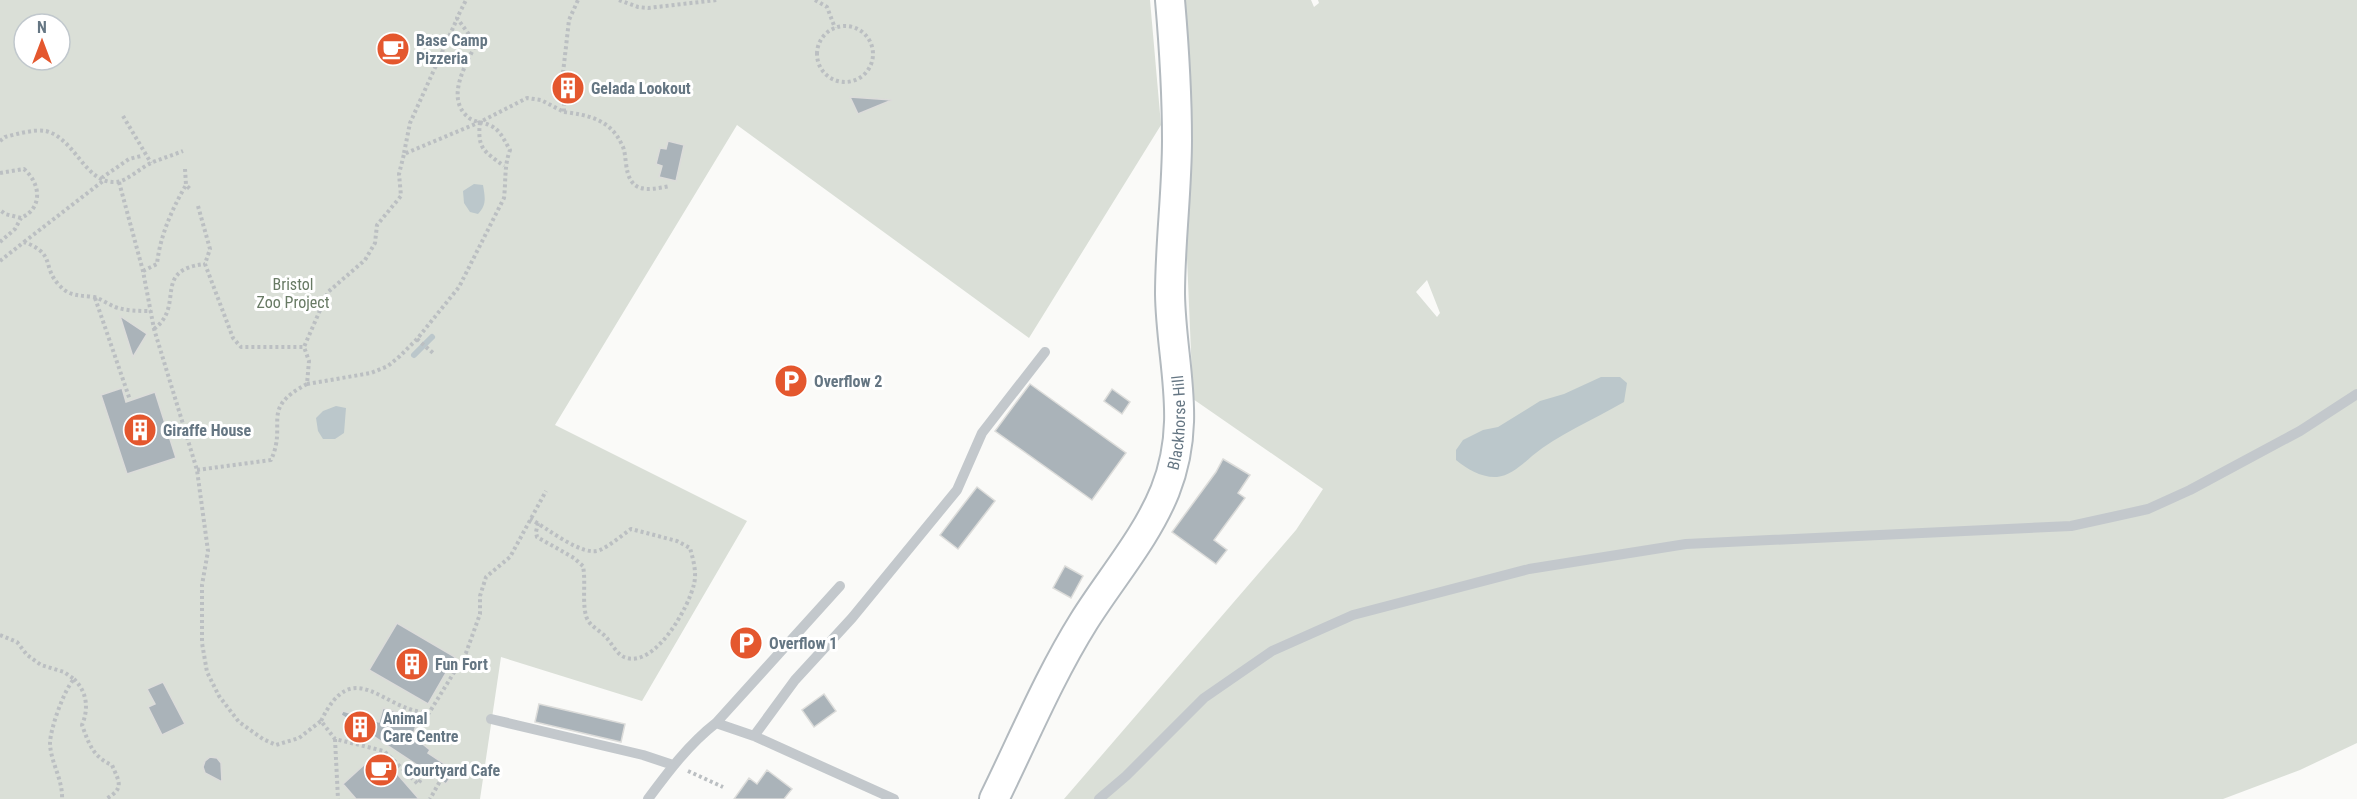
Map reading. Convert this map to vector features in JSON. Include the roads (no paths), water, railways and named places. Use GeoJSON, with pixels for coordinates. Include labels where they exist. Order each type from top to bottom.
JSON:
{"type":"FeatureCollection","features":[{"type":"Feature","properties":{"kind":"main road","name":"Blackhorse Hill"},"geometry":{"type":"LineString","coordinates":[[994,799],[1064,654],[1142,535],[1165,491],[1175,458],[1180,397],[1170,295],[1177,141],[1170,0]]}},
{"type":"Feature","properties":{"kind":"lane"},"geometry":{"type":"LineString","coordinates":[[754,736],[795,680],[845,626],[957,490],[982,433],[1045,352]]}},
{"type":"Feature","properties":{"kind":"lane"},"geometry":{"type":"LineString","coordinates":[[1099,799],[1126,776],[1204,698],[1272,651],[1353,615],[1529,569],[1686,544],[2071,526],[2148,509],[2190,490],[2300,431],[2357,394]]}},
{"type":"Feature","properties":{"kind":"lane"},"geometry":{"type":"LineString","coordinates":[[648,799],[673,765],[716,723],[840,586]]}},
{"type":"Feature","properties":{"kind":"lane"},"geometry":{"type":"LineString","coordinates":[[490,719],[643,755],[673,765]]}},
{"type":"Feature","properties":{"kind":"lane"},"geometry":{"type":"LineString","coordinates":[[716,723],[754,736],[894,799]]}},
{"type":"Feature","properties":{"kind":"waterway"},"geometry":{"type":"LineString","coordinates":[[414,355],[432,337]]}},
{"type":"Feature","properties":{"kind":"place","name":"Base Camp Pizzeria"},"geometry":{"type":"Point","coordinates":[393,49]}},
{"type":"Feature","properties":{"kind":"place","name":"Gelada Lookout"},"geometry":{"type":"Point","coordinates":[568,88]}},
{"type":"Feature","properties":{"kind":"place","name":"Overflow 2"},"geometry":{"type":"Point","coordinates":[791,381]}},
{"type":"Feature","properties":{"kind":"place","name":"Giraffe House"},"geometry":{"type":"Point","coordinates":[140,430]}},
{"type":"Feature","properties":{"kind":"place","name":"Overflow 1"},"geometry":{"type":"Point","coordinates":[746,643]}},
{"type":"Feature","properties":{"kind":"place","name":"Fun Fort"},"geometry":{"type":"Point","coordinates":[412,664]}},
{"type":"Feature","properties":{"kind":"place","name":"Animal Care Centre"},"geometry":{"type":"Point","coordinates":[360,727]}},
{"type":"Feature","properties":{"kind":"place","name":"Courtyard Cafe"},"geometry":{"type":"Point","coordinates":[381,770]}},
{"type":"Feature","properties":{"kind":"park label","name":"Bristol Zoo Project"},"geometry":{"type":"Point","coordinates":[293,293]}}]}
